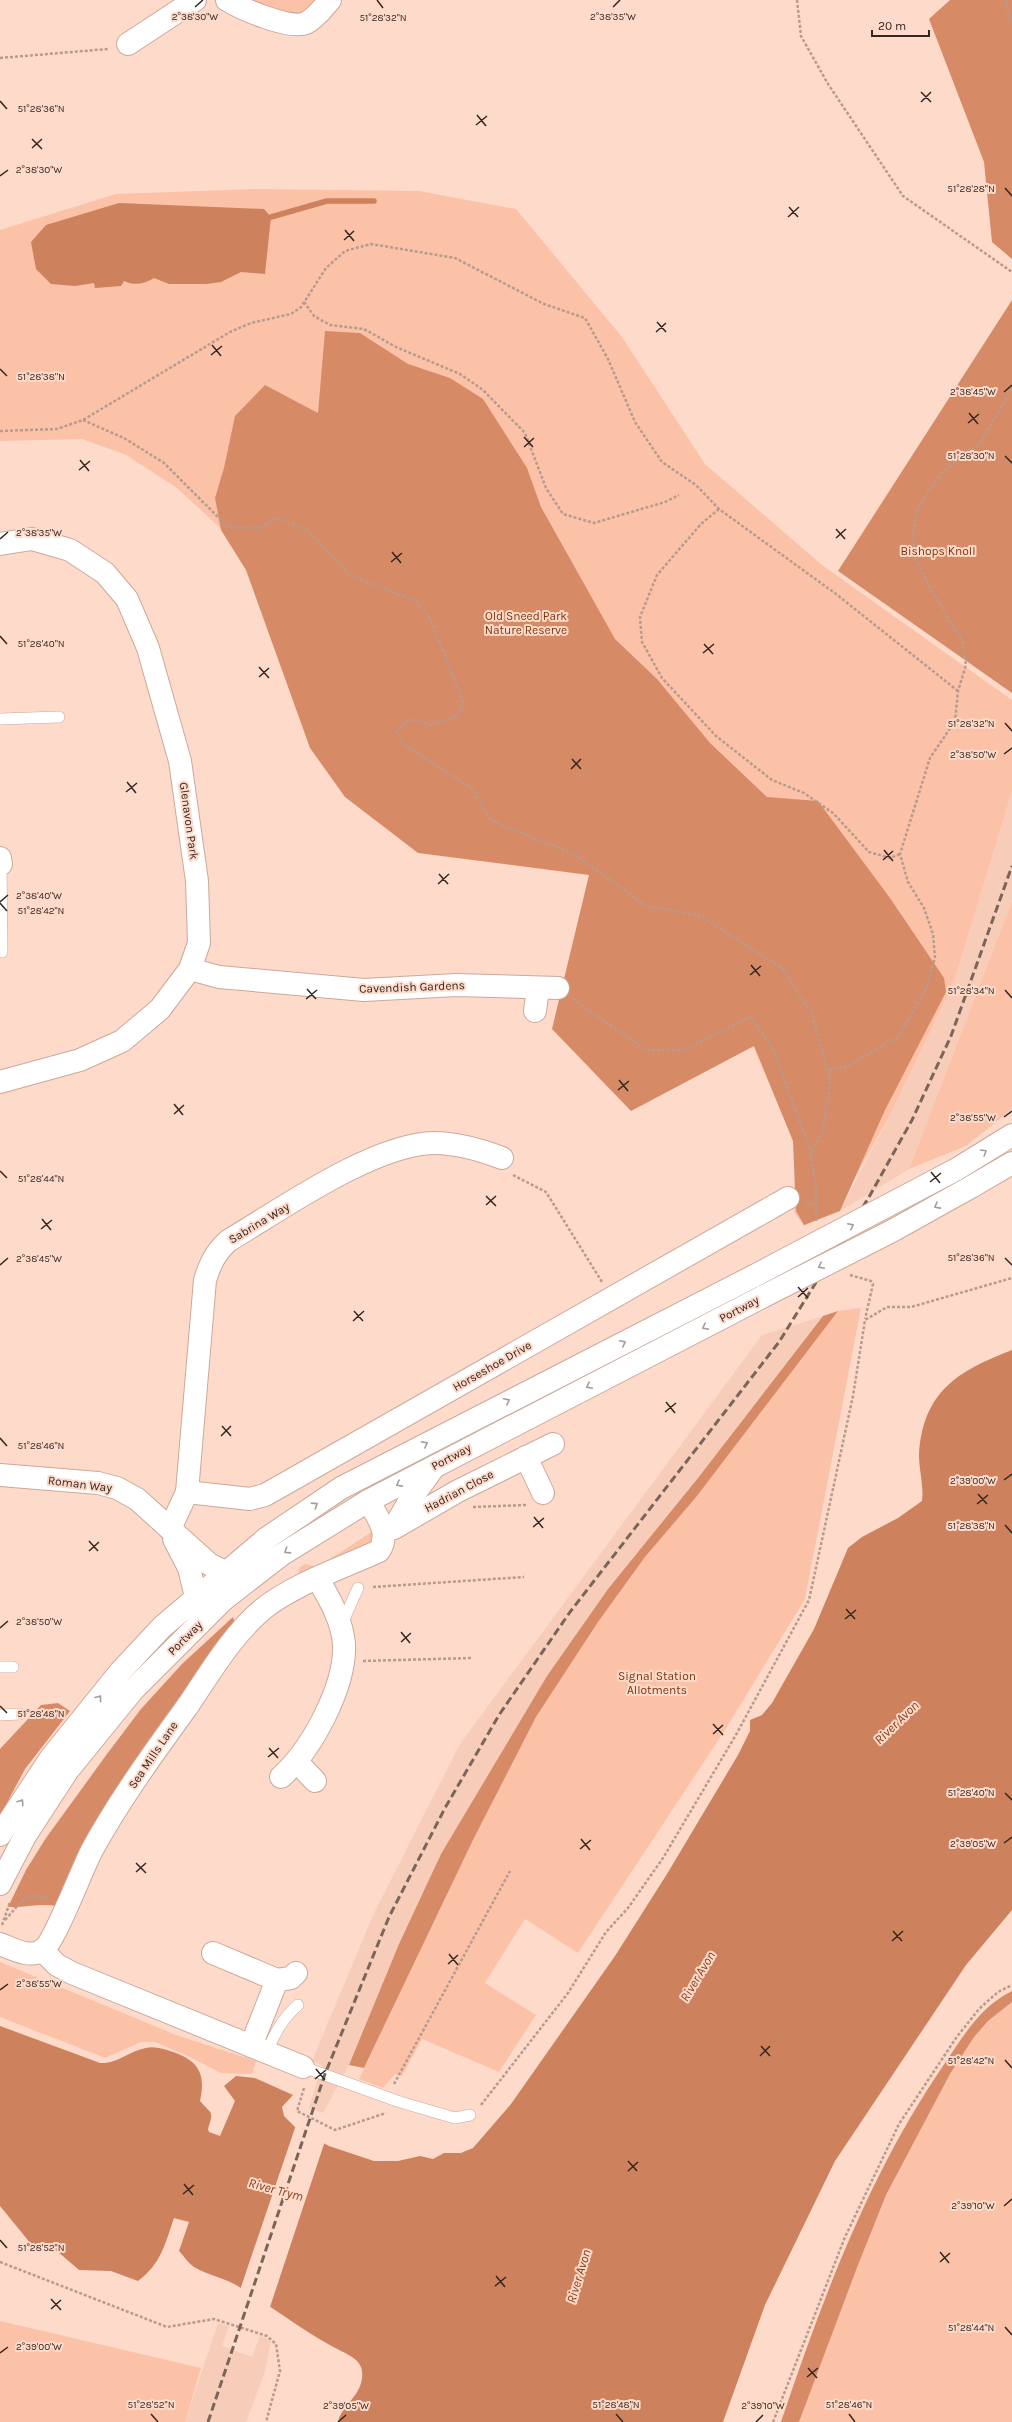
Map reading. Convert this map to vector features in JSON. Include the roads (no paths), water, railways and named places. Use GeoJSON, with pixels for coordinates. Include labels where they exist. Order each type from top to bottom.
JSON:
{"type":"FeatureCollection","features":[{"type":"Feature","properties":{"kind":"main road"},"geometry":{"type":"LineString","coordinates":[[128,44],[195,0]]}},
{"type":"Feature","properties":{"kind":"main road"},"geometry":{"type":"LineString","coordinates":[[227,0],[240,8],[292,24],[305,24],[317,16],[330,0]]}},
{"type":"Feature","properties":{"kind":"main road","name":"Glenavon Park"},"geometry":{"type":"LineString","coordinates":[[0,544],[32,539],[70,550],[105,573],[127,599],[148,648],[181,768],[197,881],[199,943],[190,969],[160,1009],[122,1041],[80,1060],[0,1082]]}},
{"type":"Feature","properties":{"kind":"main road","name":"Cavendish Gardens"},"geometry":{"type":"LineString","coordinates":[[190,969],[219,977],[364,990],[456,985],[548,989],[534,1011]]}},
{"type":"Feature","properties":{"kind":"main road","name":"Portway"},"geometry":{"type":"LineString","coordinates":[[0,1835],[50,1759],[120,1672],[162,1627],[225,1572],[287,1524],[341,1488],[754,1276],[957,1169],[1012,1135]]}},
{"type":"Feature","properties":{"kind":"main road","name":"Sabrina Way"},"geometry":{"type":"LineString","coordinates":[[170,1529],[186,1492],[205,1280],[211,1261],[217,1252],[228,1241],[351,1169],[375,1158],[433,1143],[473,1149],[502,1158]]}},
{"type":"Feature","properties":{"kind":"main road","name":"Portway"},"geometry":{"type":"LineString","coordinates":[[6,1891],[25,1836],[68,1770],[134,1690],[223,1600],[281,1555],[368,1501],[892,1231],[971,1188],[1012,1163]]}},
{"type":"Feature","properties":{"kind":"main road","name":"Horseshoe Drive"},"geometry":{"type":"LineString","coordinates":[[186,1492],[250,1499],[265,1495],[612,1298],[798,1202]]}},
{"type":"Feature","properties":{"kind":"main road","name":"Hadrian Close"},"geometry":{"type":"LineString","coordinates":[[389,1536],[425,1509],[553,1444]]}},
{"type":"Feature","properties":{"kind":"main road"},"geometry":{"type":"LineString","coordinates":[[526,1457],[546,1499]]}},
{"type":"Feature","properties":{"kind":"main road","name":"Hadrian Close"},"geometry":{"type":"LineString","coordinates":[[298,1587],[379,1550],[410,1500],[434,1466]]}},
{"type":"Feature","properties":{"kind":"main road","name":"Roman Way"},"geometry":{"type":"LineString","coordinates":[[0,1475],[98,1483],[117,1488],[137,1499],[209,1564],[225,1572]]}},
{"type":"Feature","properties":{"kind":"main road"},"geometry":{"type":"LineString","coordinates":[[368,1501],[389,1536]]}},
{"type":"Feature","properties":{"kind":"main road","name":"Roman Way"},"geometry":{"type":"LineString","coordinates":[[170,1529],[189,1568],[196,1598]]}},
{"type":"Feature","properties":{"kind":"main road"},"geometry":{"type":"LineString","coordinates":[[281,1777],[297,1762],[312,1741],[327,1711],[343,1662],[341,1627],[334,1606],[318,1579]]}},
{"type":"Feature","properties":{"kind":"main road","name":"Sea Mills Lane"},"geometry":{"type":"LineString","coordinates":[[42,1950],[49,1943],[92,1850],[135,1780],[218,1662],[246,1625],[263,1609],[298,1587]]}},
{"type":"Feature","properties":{"kind":"main road"},"geometry":{"type":"LineString","coordinates":[[297,1762],[315,1781]]}},
{"type":"Feature","properties":{"kind":"main road"},"geometry":{"type":"LineString","coordinates":[[0,1944],[22,1953],[35,1954],[42,1950],[57,1965],[72,1972],[303,2067]]}},
{"type":"Feature","properties":{"kind":"main road"},"geometry":{"type":"LineString","coordinates":[[213,1953],[286,1976],[259,2049]]}},
{"type":"Feature","properties":{"kind":"lane"},"geometry":{"type":"LineString","coordinates":[[0,719],[59,717]]}},
{"type":"Feature","properties":{"kind":"lane"},"geometry":{"type":"LineString","coordinates":[[1,861],[2,952]]}},
{"type":"Feature","properties":{"kind":"lane"},"geometry":{"type":"LineString","coordinates":[[341,1627],[358,1588]]}},
{"type":"Feature","properties":{"kind":"lane"},"geometry":{"type":"LineString","coordinates":[[0,1667],[13,1668]]}},
{"type":"Feature","properties":{"kind":"lane"},"geometry":{"type":"LineString","coordinates":[[0,1715],[20,1714]]}},
{"type":"Feature","properties":{"kind":"lane"},"geometry":{"type":"LineString","coordinates":[[259,2049],[286,2016],[298,2005]]}},
{"type":"Feature","properties":{"kind":"lane"},"geometry":{"type":"LineString","coordinates":[[303,2067],[388,2096],[400,2102],[455,2118],[470,2115]]}},
{"type":"Feature","properties":{"kind":"water"},"geometry":{"type":"Polygon","coordinates":[[[119,203],[264,209],[271,217],[265,274],[241,272],[221,282],[206,284],[169,284],[154,278],[139,284],[124,281],[121,286],[95,288],[94,283],[75,286],[51,284],[36,269],[31,242],[46,225],[119,203]]]}},
{"type":"Feature","properties":{"kind":"water"},"geometry":{"type":"Polygon","coordinates":[[[1012,1350],[1012,1910],[966,1965],[835,2161],[765,2305],[723,2422],[338,2422],[343,2410],[357,2393],[360,2386],[362,2371],[360,2364],[351,2356],[314,2336],[236,2285],[199,2270],[192,2265],[179,2251],[189,2222],[174,2218],[165,2245],[157,2260],[152,2268],[138,2281],[111,2271],[79,2270],[57,2251],[31,2244],[0,2206],[0,2026],[100,2063],[112,2062],[149,2047],[163,2049],[182,2056],[195,2064],[201,2076],[202,2092],[200,2101],[211,2113],[208,2129],[209,2132],[220,2136],[235,2101],[224,2086],[236,2076],[255,2078],[293,2095],[282,2107],[284,2116],[295,2127],[329,2146],[374,2161],[398,2161],[420,2156],[433,2159],[444,2153],[461,2153],[473,2148],[511,2104],[615,1956],[667,1874],[738,1755],[750,1731],[750,1720],[762,1715],[772,1703],[814,1629],[848,1548],[862,1537],[898,1518],[922,1501],[919,1455],[922,1433],[928,1415],[936,1399],[947,1386],[975,1366],[1012,1350]]]}},
{"type":"Feature","properties":{"kind":"waterway"},"geometry":{"type":"LineString","coordinates":[[271,217],[327,201],[374,201]]}},
{"type":"Feature","properties":{"kind":"railway"},"geometry":{"type":"LineString","coordinates":[[208,2422],[325,2074],[389,1917],[445,1808],[499,1715],[570,1612],[779,1342],[869,1197],[912,1120],[951,1036],[1012,866]]}},
{"type":"Feature","properties":{"kind":"park label","name":"Bishops Knoll"},"geometry":{"type":"Point","coordinates":[938,551]}},
{"type":"Feature","properties":{"kind":"park label","name":"Old Sneed Park Nature Reserve"},"geometry":{"type":"Point","coordinates":[526,623]}},
{"type":"Feature","properties":{"kind":"park label","name":"Signal Station Allotments"},"geometry":{"type":"Point","coordinates":[657,1683]}},
{"type":"Feature","properties":{"kind":"water label","name":"River Avon"},"geometry":{"type":"Point","coordinates":[896,1722]}},
{"type":"Feature","properties":{"kind":"water label","name":"River Avon"},"geometry":{"type":"Point","coordinates":[697,1976]}},
{"type":"Feature","properties":{"kind":"water label","name":"River Trym"},"geometry":{"type":"Point","coordinates":[276,2189]}},
{"type":"Feature","properties":{"kind":"water label","name":"River Avon"},"geometry":{"type":"Point","coordinates":[578,2276]}}]}
